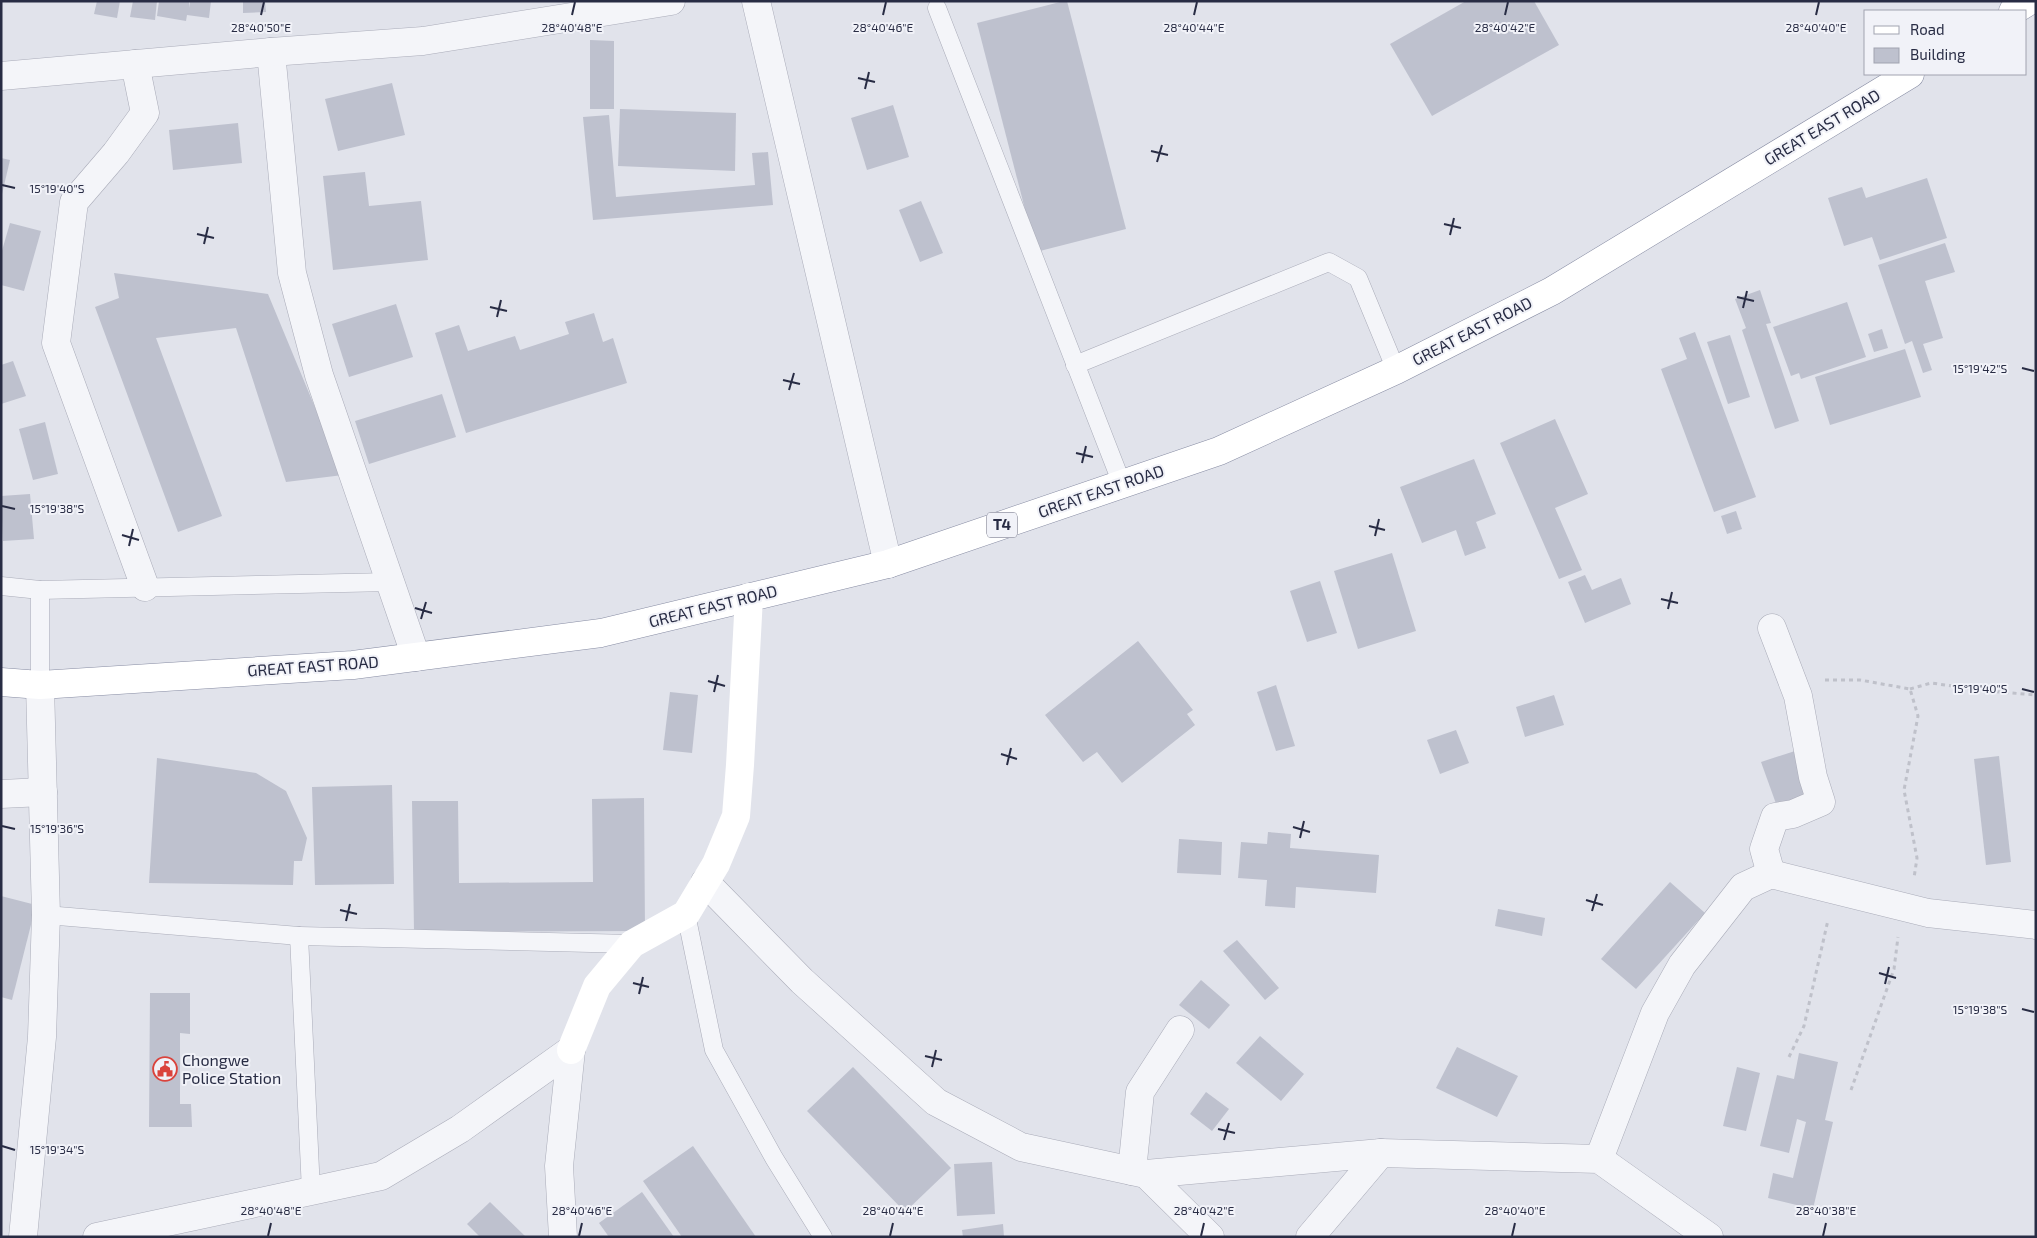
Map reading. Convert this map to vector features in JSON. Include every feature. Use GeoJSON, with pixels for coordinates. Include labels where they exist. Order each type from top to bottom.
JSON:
{"type":"FeatureCollection","features":[{"type":"Feature","properties":{"kind":"main road"},"geometry":{"type":"LineString","coordinates":[[2015,10],[2029,1]]}},
{"type":"Feature","properties":{"kind":"main road","name":"GREAT EAST ROAD"},"geometry":{"type":"LineString","coordinates":[[1,682],[40,685],[353,665],[601,633],[888,564],[1219,451],[1396,370],[1552,291],[1908,75]]}},
{"type":"Feature","properties":{"kind":"main road"},"geometry":{"type":"LineString","coordinates":[[572,1050],[597,986],[632,944],[686,914],[716,864],[736,816],[749,597]]}},
{"type":"Feature","properties":{"kind":"street"},"geometry":{"type":"LineString","coordinates":[[1,76],[271,52],[423,41],[671,1]]}},
{"type":"Feature","properties":{"kind":"street"},"geometry":{"type":"LineString","coordinates":[[756,1],[888,564]]}},
{"type":"Feature","properties":{"kind":"street"},"geometry":{"type":"LineString","coordinates":[[271,52],[292,273],[319,375],[416,657]]}},
{"type":"Feature","properties":{"kind":"street"},"geometry":{"type":"LineString","coordinates":[[135,64],[144,113],[116,154],[74,202],[56,342],[145,587]]}},
{"type":"Feature","properties":{"kind":"street"},"geometry":{"type":"LineString","coordinates":[[1771,874],[1764,849],[1775,817],[1793,814],[1821,802],[1813,777],[1798,696],[1772,628]]}},
{"type":"Feature","properties":{"kind":"street"},"geometry":{"type":"LineString","coordinates":[[23,1237],[42,1037],[46,915],[40,685]]}},
{"type":"Feature","properties":{"kind":"street"},"geometry":{"type":"LineString","coordinates":[[1,794],[43,792]]}},
{"type":"Feature","properties":{"kind":"street"},"geometry":{"type":"LineString","coordinates":[[1599,1159],[1655,1013],[1682,965],[1743,887],[1771,874],[1928,912],[2036,925]]}},
{"type":"Feature","properties":{"kind":"street"},"geometry":{"type":"LineString","coordinates":[[705,882],[802,981],[936,1102],[1021,1147],[1139,1172],[1381,1153],[1599,1159],[1696,1232]]}},
{"type":"Feature","properties":{"kind":"street"},"geometry":{"type":"LineString","coordinates":[[1180,1030],[1140,1092],[1139,1172],[1210,1237]]}},
{"type":"Feature","properties":{"kind":"street"},"geometry":{"type":"LineString","coordinates":[[97,1237],[381,1176],[460,1129],[572,1050]]}},
{"type":"Feature","properties":{"kind":"street"},"geometry":{"type":"LineString","coordinates":[[563,1237],[559,1166],[572,1050]]}},
{"type":"Feature","properties":{"kind":"street"},"geometry":{"type":"LineString","coordinates":[[1310,1237],[1381,1153]]}},
{"type":"Feature","properties":{"kind":"lane"},"geometry":{"type":"LineString","coordinates":[[937,8],[1122,484]]}},
{"type":"Feature","properties":{"kind":"lane"},"geometry":{"type":"LineString","coordinates":[[1075,365],[1329,262],[1358,278],[1396,370]]}},
{"type":"Feature","properties":{"kind":"lane"},"geometry":{"type":"LineString","coordinates":[[1,586],[40,590],[390,582]]}},
{"type":"Feature","properties":{"kind":"lane"},"geometry":{"type":"LineString","coordinates":[[40,590],[40,685]]}},
{"type":"Feature","properties":{"kind":"lane"},"geometry":{"type":"LineString","coordinates":[[686,914],[714,1050],[774,1158],[823,1237]]}},
{"type":"Feature","properties":{"kind":"lane"},"geometry":{"type":"LineString","coordinates":[[46,915],[299,936],[632,944]]}},
{"type":"Feature","properties":{"kind":"lane"},"geometry":{"type":"LineString","coordinates":[[299,936],[311,1191]]}},
{"type":"Feature","properties":{"kind":"path"},"geometry":{"type":"LineString","coordinates":[[1794,687],[1822,680],[1860,680],[1910,689],[1931,683],[2036,695]]}},
{"type":"Feature","properties":{"kind":"path"},"geometry":{"type":"LineString","coordinates":[[1851,1090],[1894,969],[1917,858],[1904,790],[1918,716],[1910,689]]}},
{"type":"Feature","properties":{"kind":"path"},"geometry":{"type":"LineString","coordinates":[[1789,1057],[1804,1026],[1835,890]]}},
{"type":"Feature","properties":{"kind":"building"},"geometry":{"type":"Polygon","coordinates":[[[97,1],[120,1],[117,18],[94,14],[97,1]]]}},
{"type":"Feature","properties":{"kind":"building"},"geometry":{"type":"Polygon","coordinates":[[[133,1],[157,1],[155,20],[130,17],[133,1]]]}},
{"type":"Feature","properties":{"kind":"building"},"geometry":{"type":"Polygon","coordinates":[[[159,1],[189,1],[189,8],[190,1],[211,1],[209,18],[187,15],[186,21],[157,16],[159,1]]]}},
{"type":"Feature","properties":{"kind":"building"},"geometry":{"type":"Polygon","coordinates":[[[243,1],[265,1],[266,12],[243,13],[243,1]]]}},
{"type":"Feature","properties":{"kind":"building"},"geometry":{"type":"Polygon","coordinates":[[[1067,1],[1126,229],[1036,252],[977,23],[1067,1]]]}},
{"type":"Feature","properties":{"kind":"building"},"geometry":{"type":"Polygon","coordinates":[[[1466,1],[1534,1],[1559,45],[1432,116],[1390,44],[1466,1]]]}},
{"type":"Feature","properties":{"kind":"building"},"geometry":{"type":"Polygon","coordinates":[[[590,40],[614,41],[614,109],[590,109],[590,40]]]}},
{"type":"Feature","properties":{"kind":"building"},"geometry":{"type":"Polygon","coordinates":[[[392,83],[405,135],[338,151],[325,99],[392,83]]]}},
{"type":"Feature","properties":{"kind":"building"},"geometry":{"type":"Polygon","coordinates":[[[893,105],[909,157],[867,170],[851,118],[893,105]]]}},
{"type":"Feature","properties":{"kind":"building"},"geometry":{"type":"Polygon","coordinates":[[[620,109],[736,113],[735,171],[618,166],[620,109]]]}},
{"type":"Feature","properties":{"kind":"building"},"geometry":{"type":"Polygon","coordinates":[[[609,115],[616,197],[755,185],[752,153],[768,152],[773,205],[593,220],[583,117],[609,115]]]}},
{"type":"Feature","properties":{"kind":"building"},"geometry":{"type":"Polygon","coordinates":[[[238,123],[242,163],[173,170],[169,130],[238,123]]]}},
{"type":"Feature","properties":{"kind":"building"},"geometry":{"type":"Polygon","coordinates":[[[1,158],[10,160],[2,194],[1,194],[1,158]]]}},
{"type":"Feature","properties":{"kind":"building"},"geometry":{"type":"Polygon","coordinates":[[[365,172],[369,206],[421,201],[428,260],[333,270],[323,176],[365,172]]]}},
{"type":"Feature","properties":{"kind":"building"},"geometry":{"type":"Polygon","coordinates":[[[1927,178],[1947,238],[1880,260],[1872,237],[1844,246],[1828,198],[1862,187],[1866,198],[1927,178]]]}},
{"type":"Feature","properties":{"kind":"building"},"geometry":{"type":"Polygon","coordinates":[[[921,201],[943,253],[920,262],[899,210],[921,201]]]}},
{"type":"Feature","properties":{"kind":"building"},"geometry":{"type":"Polygon","coordinates":[[[10,223],[41,231],[24,291],[1,285],[1,254],[10,223]]]}},
{"type":"Feature","properties":{"kind":"building"},"geometry":{"type":"Polygon","coordinates":[[[1945,243],[1955,272],[1925,281],[1943,338],[1923,344],[1932,370],[1923,373],[1912,341],[1905,344],[1878,265],[1945,243]]]}},
{"type":"Feature","properties":{"kind":"building"},"geometry":{"type":"Polygon","coordinates":[[[114,273],[268,294],[343,475],[286,482],[236,328],[156,338],[222,516],[178,532],[95,307],[119,298],[114,273]]]}},
{"type":"Feature","properties":{"kind":"building"},"geometry":{"type":"Polygon","coordinates":[[[1760,290],[1771,323],[1766,324],[1799,421],[1775,429],[1742,330],[1746,328],[1735,299],[1760,290]]]}},
{"type":"Feature","properties":{"kind":"building"},"geometry":{"type":"Polygon","coordinates":[[[1847,302],[1866,357],[1801,379],[1799,373],[1791,376],[1773,327],[1847,302]]]}},
{"type":"Feature","properties":{"kind":"building"},"geometry":{"type":"Polygon","coordinates":[[[396,304],[413,357],[349,377],[332,324],[396,304]]]}},
{"type":"Feature","properties":{"kind":"building"},"geometry":{"type":"Polygon","coordinates":[[[594,313],[603,342],[613,338],[627,383],[466,433],[435,333],[459,325],[468,351],[515,336],[520,350],[569,334],[565,322],[594,313]]]}},
{"type":"Feature","properties":{"kind":"building"},"geometry":{"type":"Polygon","coordinates":[[[1882,329],[1888,348],[1874,352],[1868,334],[1882,329]]]}},
{"type":"Feature","properties":{"kind":"building"},"geometry":{"type":"Polygon","coordinates":[[[1695,332],[1756,497],[1714,512],[1661,369],[1687,359],[1679,338],[1695,332]]]}},
{"type":"Feature","properties":{"kind":"building"},"geometry":{"type":"Polygon","coordinates":[[[1730,335],[1750,397],[1728,404],[1707,342],[1730,335]]]}},
{"type":"Feature","properties":{"kind":"building"},"geometry":{"type":"Polygon","coordinates":[[[1905,349],[1921,397],[1830,425],[1815,377],[1905,349]]]}},
{"type":"Feature","properties":{"kind":"building"},"geometry":{"type":"Polygon","coordinates":[[[13,361],[26,396],[1,404],[1,365],[13,361]]]}},
{"type":"Feature","properties":{"kind":"building"},"geometry":{"type":"Polygon","coordinates":[[[442,394],[456,437],[369,464],[355,421],[442,394]]]}},
{"type":"Feature","properties":{"kind":"building"},"geometry":{"type":"Polygon","coordinates":[[[1555,419],[1588,494],[1555,508],[1582,570],[1559,579],[1500,443],[1555,419]]]}},
{"type":"Feature","properties":{"kind":"building"},"geometry":{"type":"Polygon","coordinates":[[[45,422],[58,474],[33,480],[19,429],[45,422]]]}},
{"type":"Feature","properties":{"kind":"building"},"geometry":{"type":"Polygon","coordinates":[[[1474,459],[1496,514],[1476,522],[1486,548],[1465,556],[1456,530],[1422,543],[1400,487],[1474,459]]]}},
{"type":"Feature","properties":{"kind":"building"},"geometry":{"type":"Polygon","coordinates":[[[30,494],[34,539],[3,541],[1,496],[30,494]]]}},
{"type":"Feature","properties":{"kind":"building"},"geometry":{"type":"Polygon","coordinates":[[[1736,511],[1742,529],[1727,534],[1721,516],[1736,511]]]}},
{"type":"Feature","properties":{"kind":"building"},"geometry":{"type":"Polygon","coordinates":[[[1392,553],[1416,631],[1358,649],[1334,571],[1392,553]]]}},
{"type":"Feature","properties":{"kind":"building"},"geometry":{"type":"Polygon","coordinates":[[[1585,575],[1592,590],[1621,578],[1631,604],[1585,623],[1568,582],[1585,575]]]}},
{"type":"Feature","properties":{"kind":"building"},"geometry":{"type":"Polygon","coordinates":[[[1320,581],[1337,633],[1307,642],[1290,591],[1320,581]]]}},
{"type":"Feature","properties":{"kind":"building"},"geometry":{"type":"Polygon","coordinates":[[[1138,641],[1193,710],[1187,714],[1195,725],[1122,783],[1097,752],[1083,762],[1045,715],[1138,641]]]}},
{"type":"Feature","properties":{"kind":"building"},"geometry":{"type":"Polygon","coordinates":[[[1276,685],[1295,746],[1276,751],[1257,692],[1276,685]]]}},
{"type":"Feature","properties":{"kind":"building"},"geometry":{"type":"Polygon","coordinates":[[[670,692],[698,695],[692,753],[663,750],[670,692]]]}},
{"type":"Feature","properties":{"kind":"building"},"geometry":{"type":"Polygon","coordinates":[[[1554,695],[1564,725],[1525,737],[1516,707],[1554,695]]]}},
{"type":"Feature","properties":{"kind":"building"},"geometry":{"type":"Polygon","coordinates":[[[1456,730],[1469,763],[1440,774],[1427,740],[1456,730]]]}},
{"type":"Feature","properties":{"kind":"building"},"geometry":{"type":"Polygon","coordinates":[[[1795,751],[1812,801],[1779,812],[1761,762],[1795,751]]]}},
{"type":"Feature","properties":{"kind":"building"},"geometry":{"type":"Polygon","coordinates":[[[1999,756],[2011,862],[1986,865],[1974,759],[1999,756]]]}},
{"type":"Feature","properties":{"kind":"building"},"geometry":{"type":"Polygon","coordinates":[[[157,758],[256,773],[286,791],[307,838],[302,861],[294,861],[293,885],[149,883],[157,758]]]}},
{"type":"Feature","properties":{"kind":"building"},"geometry":{"type":"Polygon","coordinates":[[[392,785],[394,884],[315,885],[312,787],[392,785]]]}},
{"type":"Feature","properties":{"kind":"building"},"geometry":{"type":"Polygon","coordinates":[[[644,798],[645,931],[414,932],[412,801],[458,801],[459,883],[593,882],[592,799],[644,798]]]}},
{"type":"Feature","properties":{"kind":"building"},"geometry":{"type":"Polygon","coordinates":[[[1268,832],[1291,834],[1290,848],[1379,855],[1376,893],[1296,887],[1295,908],[1265,906],[1267,880],[1238,878],[1241,842],[1267,844],[1268,832]]]}},
{"type":"Feature","properties":{"kind":"building"},"geometry":{"type":"Polygon","coordinates":[[[1179,839],[1222,842],[1221,875],[1177,873],[1179,839]]]}},
{"type":"Feature","properties":{"kind":"building"},"geometry":{"type":"Polygon","coordinates":[[[1670,882],[1705,913],[1636,989],[1601,959],[1670,882]]]}},
{"type":"Feature","properties":{"kind":"building"},"geometry":{"type":"Polygon","coordinates":[[[1,896],[36,905],[12,1000],[1,997],[1,896]]]}},
{"type":"Feature","properties":{"kind":"building"},"geometry":{"type":"Polygon","coordinates":[[[1498,909],[1545,918],[1542,936],[1495,926],[1498,909]]]}},
{"type":"Feature","properties":{"kind":"building"},"geometry":{"type":"Polygon","coordinates":[[[1237,940],[1279,988],[1265,1000],[1223,951],[1237,940]]]}},
{"type":"Feature","properties":{"kind":"building"},"geometry":{"type":"Polygon","coordinates":[[[1201,980],[1230,1005],[1209,1029],[1179,1005],[1201,980]]]}},
{"type":"Feature","properties":{"kind":"building","name":"Chongwe Police Station"},"geometry":{"type":"Polygon","coordinates":[[[150,993],[190,993],[190,1034],[180,1033],[180,1104],[191,1104],[192,1127],[149,1127],[150,993]]]}},
{"type":"Feature","properties":{"kind":"building"},"geometry":{"type":"Polygon","coordinates":[[[1260,1036],[1304,1074],[1281,1101],[1236,1063],[1260,1036]]]}},
{"type":"Feature","properties":{"kind":"building"},"geometry":{"type":"Polygon","coordinates":[[[1457,1047],[1518,1076],[1497,1117],[1436,1088],[1457,1047]]]}},
{"type":"Feature","properties":{"kind":"building"},"geometry":{"type":"Polygon","coordinates":[[[1799,1053],[1838,1062],[1825,1120],[1833,1122],[1813,1209],[1768,1198],[1773,1173],[1793,1178],[1806,1122],[1797,1119],[1789,1153],[1760,1146],[1777,1075],[1794,1079],[1799,1053]]]}},
{"type":"Feature","properties":{"kind":"building"},"geometry":{"type":"Polygon","coordinates":[[[853,1067],[951,1168],[905,1212],[807,1111],[853,1067]]]}},
{"type":"Feature","properties":{"kind":"building"},"geometry":{"type":"Polygon","coordinates":[[[1737,1067],[1760,1073],[1746,1131],[1723,1126],[1737,1067]]]}},
{"type":"Feature","properties":{"kind":"building"},"geometry":{"type":"Polygon","coordinates":[[[1206,1092],[1229,1109],[1212,1131],[1190,1114],[1206,1092]]]}},
{"type":"Feature","properties":{"kind":"building"},"geometry":{"type":"Polygon","coordinates":[[[693,1146],[756,1237],[682,1237],[643,1181],[693,1146]]]}},
{"type":"Feature","properties":{"kind":"building"},"geometry":{"type":"Polygon","coordinates":[[[992,1162],[995,1214],[957,1216],[954,1164],[992,1162]]]}},
{"type":"Feature","properties":{"kind":"building"},"geometry":{"type":"Polygon","coordinates":[[[642,1192],[674,1237],[609,1237],[599,1223],[642,1192]]]}},
{"type":"Feature","properties":{"kind":"building"},"geometry":{"type":"Polygon","coordinates":[[[490,1202],[526,1237],[480,1237],[467,1224],[490,1202]]]}},
{"type":"Feature","properties":{"kind":"building"},"geometry":{"type":"Polygon","coordinates":[[[1003,1224],[1004,1237],[963,1237],[962,1230],[1003,1224]]]}},
{"type":"Feature","properties":{"kind":"place","name":"Chongwe Police Station"},"geometry":{"type":"Point","coordinates":[165,1069]}}]}
